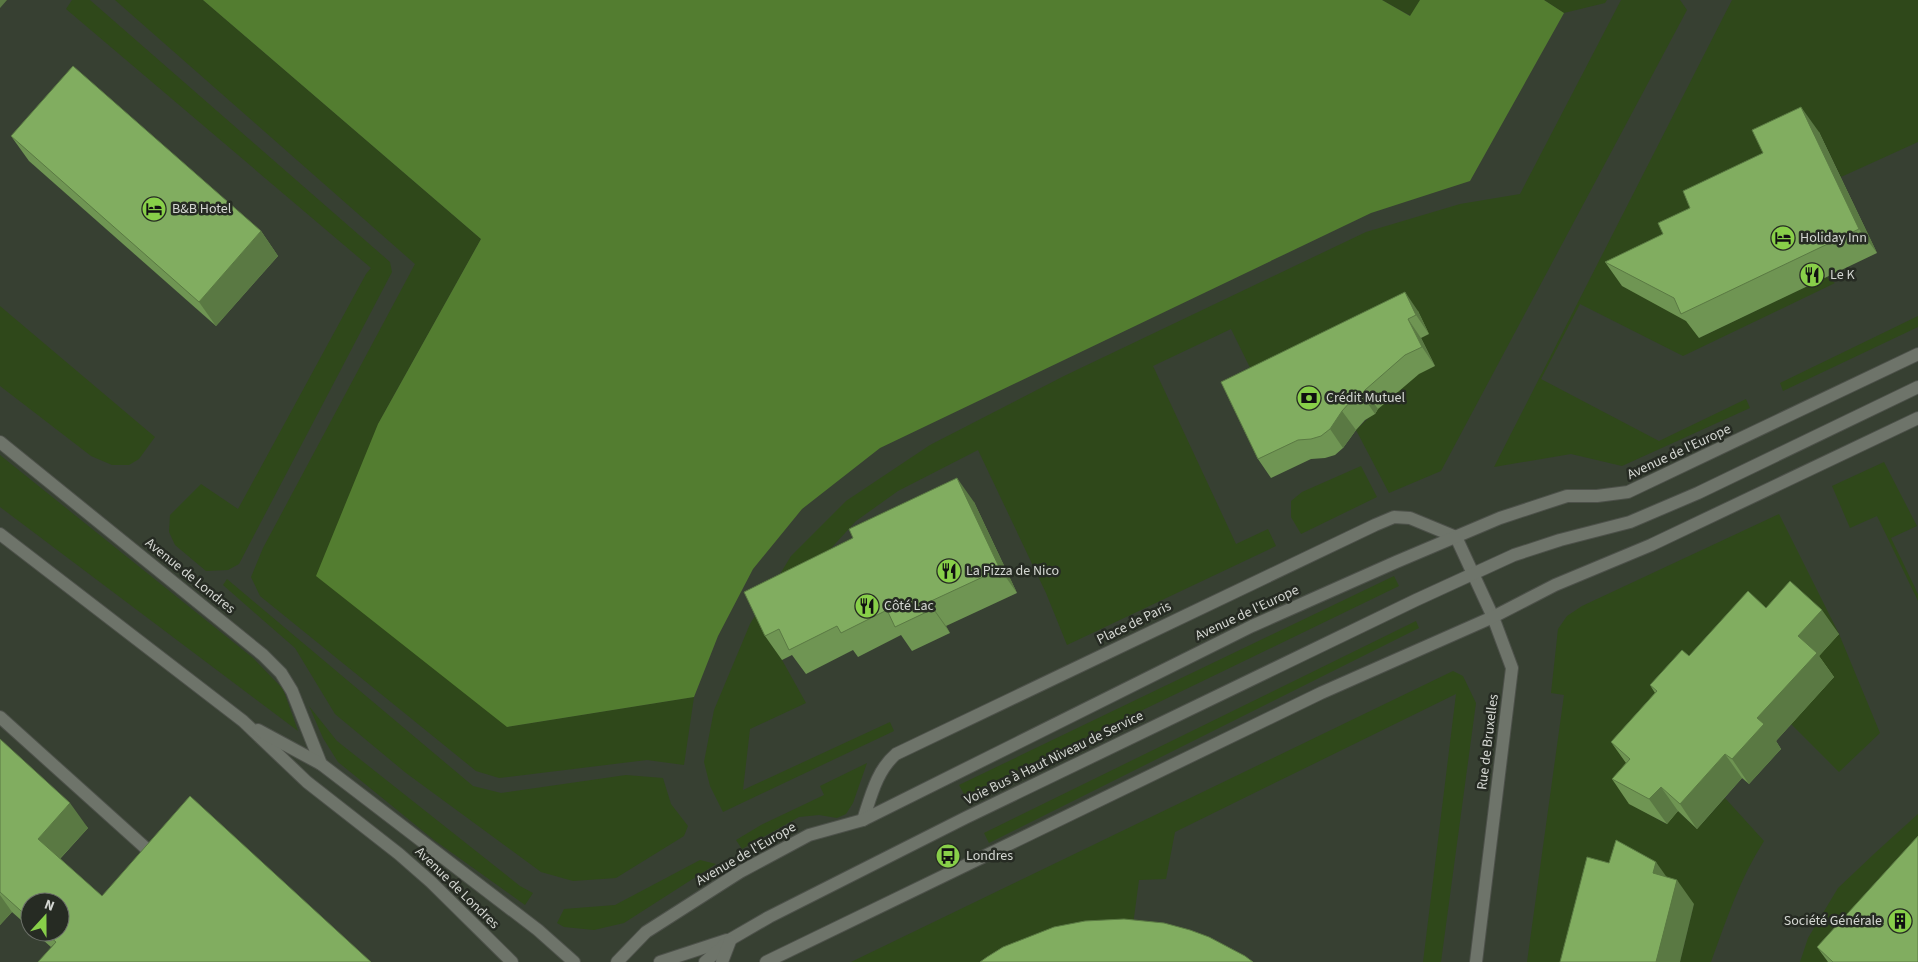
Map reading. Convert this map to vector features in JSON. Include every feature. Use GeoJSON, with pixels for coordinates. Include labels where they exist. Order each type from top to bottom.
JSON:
{"type":"FeatureCollection","features":[{"type":"Feature","properties":{"kind":"street","name":"Avenue de l'Europe"},"geometry":{"type":"LineString","coordinates":[[617,962],[646,932],[740,872],[810,835],[863,820],[1252,626],[1500,518],[1567,496],[1597,496],[1628,492],[1918,354]]}},
{"type":"Feature","properties":{"kind":"street"},"geometry":{"type":"LineString","coordinates":[[1473,574],[1514,555],[1638,518],[1698,493],[1918,387]]}},
{"type":"Feature","properties":{"kind":"street"},"geometry":{"type":"LineString","coordinates":[[766,962],[1320,693],[1493,617],[1555,585],[1651,544],[1918,418]]}},
{"type":"Feature","properties":{"kind":"street","name":"Avenue de Londres"},"geometry":{"type":"LineString","coordinates":[[0,442],[263,655],[281,673],[292,692],[321,764]]}},
{"type":"Feature","properties":{"kind":"street","name":"Place de Paris"},"geometry":{"type":"LineString","coordinates":[[863,820],[880,773],[886,763],[896,754],[1293,563],[1394,517],[1410,518],[1456,537]]}},
{"type":"Feature","properties":{"kind":"street","name":"Avenue de Londres"},"geometry":{"type":"LineString","coordinates":[[0,534],[243,721],[307,782],[399,854],[431,882],[512,962]]}},
{"type":"Feature","properties":{"kind":"street","name":"Rue de Bruxelles"},"geometry":{"type":"LineString","coordinates":[[1456,537],[1493,617],[1512,668],[1476,962]]}},
{"type":"Feature","properties":{"kind":"street","name":"Voie Bus à Haut Niveau de Service"},"geometry":{"type":"LineString","coordinates":[[731,939],[769,917],[965,818],[1473,574]]}},
{"type":"Feature","properties":{"kind":"street"},"geometry":{"type":"LineString","coordinates":[[0,717],[150,852]]}},
{"type":"Feature","properties":{"kind":"street","name":"Avenue de Londres"},"geometry":{"type":"LineString","coordinates":[[243,721],[321,764],[538,930],[574,962]]}},
{"type":"Feature","properties":{"kind":"street"},"geometry":{"type":"LineString","coordinates":[[660,962],[731,939]]}},
{"type":"Feature","properties":{"kind":"street"},"geometry":{"type":"LineString","coordinates":[[705,962],[731,939]]}},
{"type":"Feature","properties":{"kind":"street"},"geometry":{"type":"LineString","coordinates":[[722,962],[731,939]]}},
{"type":"Feature","properties":{"kind":"shaded area"},"geometry":{"type":"Polygon","coordinates":[[[0,0],[1918,0],[1918,962],[0,962],[0,0]]]}},
{"type":"Feature","properties":{"kind":"shaded area"},"geometry":{"type":"Polygon","coordinates":[[[72,0],[90,0],[390,262],[392,272],[239,564],[228,570],[206,571],[175,545],[169,532],[170,515],[201,484],[238,509],[371,268],[66,9],[72,0]]]}},
{"type":"Feature","properties":{"kind":"shaded area"},"geometry":{"type":"Polygon","coordinates":[[[115,0],[203,0],[481,239],[378,424],[507,727],[694,697],[684,765],[647,760],[499,778],[476,771],[260,596],[251,577],[263,548],[415,264],[115,0]]]}},
{"type":"Feature","properties":{"kind":"shaded area"},"geometry":{"type":"Polygon","coordinates":[[[203,0],[1382,0],[1410,16],[1420,0],[1544,0],[1564,13],[1470,181],[1371,213],[880,448],[802,509],[753,569],[718,636],[694,697],[507,727],[316,576],[378,424],[481,239],[203,0]]]}},
{"type":"Feature","properties":{"kind":"shaded area"},"geometry":{"type":"Polygon","coordinates":[[[1382,0],[1420,0],[1411,16],[1382,0]]]}},
{"type":"Feature","properties":{"kind":"shaded area"},"geometry":{"type":"Polygon","coordinates":[[[1544,0],[1607,0],[1605,3],[1564,13],[1544,0]]]}},
{"type":"Feature","properties":{"kind":"shaded area"},"geometry":{"type":"Polygon","coordinates":[[[1621,0],[1680,0],[1687,10],[1441,471],[1389,493],[1356,430],[1377,410],[1378,407],[1372,393],[1435,366],[1421,338],[1429,334],[1259,386],[1231,329],[1153,366],[1236,544],[1268,529],[1276,546],[1067,645],[1046,593],[978,450],[898,491],[856,521],[814,567],[782,660],[806,703],[750,729],[743,790],[890,722],[894,731],[723,812],[710,786],[704,762],[714,710],[750,624],[791,556],[846,501],[930,445],[1064,376],[1366,232],[1460,204],[1520,194],[1621,0]]]}},
{"type":"Feature","properties":{"kind":"shaded area"},"geometry":{"type":"Polygon","coordinates":[[[1732,0],[1918,0],[1918,142],[1841,177],[1819,132],[1685,310],[1699,338],[1826,277],[1835,283],[1683,356],[1580,304],[1541,379],[1659,441],[1746,399],[1750,408],[1622,466],[1571,454],[1494,467],[1732,0]]]}},
{"type":"Feature","properties":{"kind":"shaded area"},"geometry":{"type":"Polygon","coordinates":[[[0,306],[155,437],[139,459],[129,465],[112,465],[91,456],[0,386],[0,306]]]}},
{"type":"Feature","properties":{"kind":"shaded area"},"geometry":{"type":"Polygon","coordinates":[[[1918,316],[1918,327],[1783,391],[1780,383],[1918,316]]]}},
{"type":"Feature","properties":{"kind":"shaded area"},"geometry":{"type":"Polygon","coordinates":[[[0,455],[253,658],[283,689],[298,731],[0,507],[0,455]]]}},
{"type":"Feature","properties":{"kind":"shaded area"},"geometry":{"type":"Polygon","coordinates":[[[1884,462],[1917,526],[1891,538],[1918,594],[1918,601],[1877,516],[1850,528],[1832,486],[1884,462]]]}},
{"type":"Feature","properties":{"kind":"shaded area"},"geometry":{"type":"Polygon","coordinates":[[[1361,466],[1377,497],[1301,534],[1291,517],[1291,501],[1302,492],[1361,466]]]}},
{"type":"Feature","properties":{"kind":"shaded area"},"geometry":{"type":"Polygon","coordinates":[[[1779,514],[1839,634],[1880,733],[1839,772],[1791,724],[1834,677],[1629,803],[1666,824],[1678,811],[1697,829],[1725,798],[1764,841],[1741,885],[1711,962],[1680,962],[1694,904],[1575,962],[1527,962],[1564,695],[1551,693],[1558,629],[1567,616],[1582,606],[1779,514]]]}},
{"type":"Feature","properties":{"kind":"shaded area"},"geometry":{"type":"Polygon","coordinates":[[[1394,576],[1399,586],[965,796],[959,785],[1394,576]]]}},
{"type":"Feature","properties":{"kind":"shaded area"},"geometry":{"type":"Polygon","coordinates":[[[227,579],[473,786],[501,793],[626,775],[663,778],[671,804],[688,826],[684,836],[616,878],[573,881],[541,872],[406,773],[335,714],[295,648],[223,585],[227,579]]]}},
{"type":"Feature","properties":{"kind":"shaded area"},"geometry":{"type":"Polygon","coordinates":[[[1416,621],[1419,628],[989,843],[984,833],[1416,621]]]}},
{"type":"Feature","properties":{"kind":"shaded area"},"geometry":{"type":"Polygon","coordinates":[[[1453,671],[1463,676],[1476,703],[1441,962],[1423,962],[1456,694],[1175,832],[1166,879],[1139,880],[1133,925],[1065,928],[1001,948],[979,962],[851,962],[1453,671]]]}},
{"type":"Feature","properties":{"kind":"shaded area"},"geometry":{"type":"Polygon","coordinates":[[[309,706],[337,741],[520,886],[533,893],[525,905],[434,840],[338,762],[323,738],[309,706]]]}},
{"type":"Feature","properties":{"kind":"shaded area"},"geometry":{"type":"Polygon","coordinates":[[[867,763],[853,803],[846,814],[837,818],[819,815],[799,817],[742,849],[736,840],[761,825],[824,795],[820,786],[867,763]]]}},
{"type":"Feature","properties":{"kind":"shaded area"},"geometry":{"type":"Polygon","coordinates":[[[1918,814],[1918,881],[1844,962],[1800,962],[1808,938],[1838,888],[1918,814]]]}},
{"type":"Feature","properties":{"kind":"shaded area"},"geometry":{"type":"Polygon","coordinates":[[[700,860],[716,864],[624,923],[594,930],[564,927],[557,923],[564,909],[615,905],[700,860]]]}},
{"type":"Feature","properties":{"kind":"building","name":"B&B Hotel"},"geometry":{"type":"Polygon","coordinates":[[[73,66],[261,231],[199,302],[11,136],[73,66]]]}},
{"type":"Feature","properties":{"kind":"building","name":"Holiday Inn"},"geometry":{"type":"Polygon","coordinates":[[[1801,107],[1859,229],[1681,314],[1674,298],[1605,262],[1663,234],[1658,223],[1690,208],[1683,191],[1763,153],[1752,130],[1801,107]]]}},
{"type":"Feature","properties":{"kind":"building","name":"Crédit Mutuel"},"geometry":{"type":"Polygon","coordinates":[[[1405,292],[1416,315],[1408,319],[1422,347],[1405,355],[1365,390],[1362,395],[1351,401],[1330,429],[1321,436],[1298,440],[1258,459],[1221,382],[1405,292]]]}},
{"type":"Feature","properties":{"kind":"building"},"geometry":{"type":"Polygon","coordinates":[[[957,478],[1000,569],[929,602],[933,609],[895,627],[887,610],[841,633],[837,626],[789,650],[779,629],[765,636],[744,592],[853,538],[849,529],[957,478]]]}},
{"type":"Feature","properties":{"kind":"building"},"geometry":{"type":"Polygon","coordinates":[[[1790,581],[1822,610],[1798,636],[1817,653],[1757,718],[1764,724],[1732,759],[1725,754],[1680,804],[1661,787],[1649,799],[1612,779],[1630,759],[1611,742],[1657,691],[1650,685],[1682,650],[1689,656],[1748,591],[1766,608],[1790,581]]]}},
{"type":"Feature","properties":{"kind":"building"},"geometry":{"type":"Polygon","coordinates":[[[0,739],[70,803],[38,839],[102,896],[190,796],[371,962],[38,962],[56,942],[70,942],[70,892],[20,892],[20,910],[0,892],[0,739]]]}},
{"type":"Feature","properties":{"kind":"building"},"geometry":{"type":"Polygon","coordinates":[[[1918,836],[1918,962],[1833,962],[1817,947],[1918,836]]]}},
{"type":"Feature","properties":{"kind":"building"},"geometry":{"type":"Polygon","coordinates":[[[1616,840],[1656,862],[1653,873],[1677,880],[1656,962],[1560,962],[1587,857],[1609,863],[1616,840]]]}},
{"type":"Feature","properties":{"kind":"building"},"geometry":{"type":"Polygon","coordinates":[[[1124,919],[1164,923],[1190,930],[1209,937],[1253,962],[980,962],[1003,947],[1054,927],[1085,921],[1124,919]]]}},
{"type":"Feature","properties":{"kind":"place","name":"B&B Hotel"},"geometry":{"type":"Point","coordinates":[154,209]}},
{"type":"Feature","properties":{"kind":"place","name":"Holiday Inn"},"geometry":{"type":"Point","coordinates":[1783,238]}},
{"type":"Feature","properties":{"kind":"place","name":"Le K"},"geometry":{"type":"Point","coordinates":[1812,275]}},
{"type":"Feature","properties":{"kind":"place","name":"Crédit Mutuel"},"geometry":{"type":"Point","coordinates":[1309,398]}},
{"type":"Feature","properties":{"kind":"place","name":"La Pizza de Nico"},"geometry":{"type":"Point","coordinates":[949,571]}},
{"type":"Feature","properties":{"kind":"place","name":"Côté Lac"},"geometry":{"type":"Point","coordinates":[867,606]}},
{"type":"Feature","properties":{"kind":"place","name":"Londres"},"geometry":{"type":"Point","coordinates":[948,856]}},
{"type":"Feature","properties":{"kind":"place","name":"Société Générale"},"geometry":{"type":"Point","coordinates":[1900,921]}}]}
